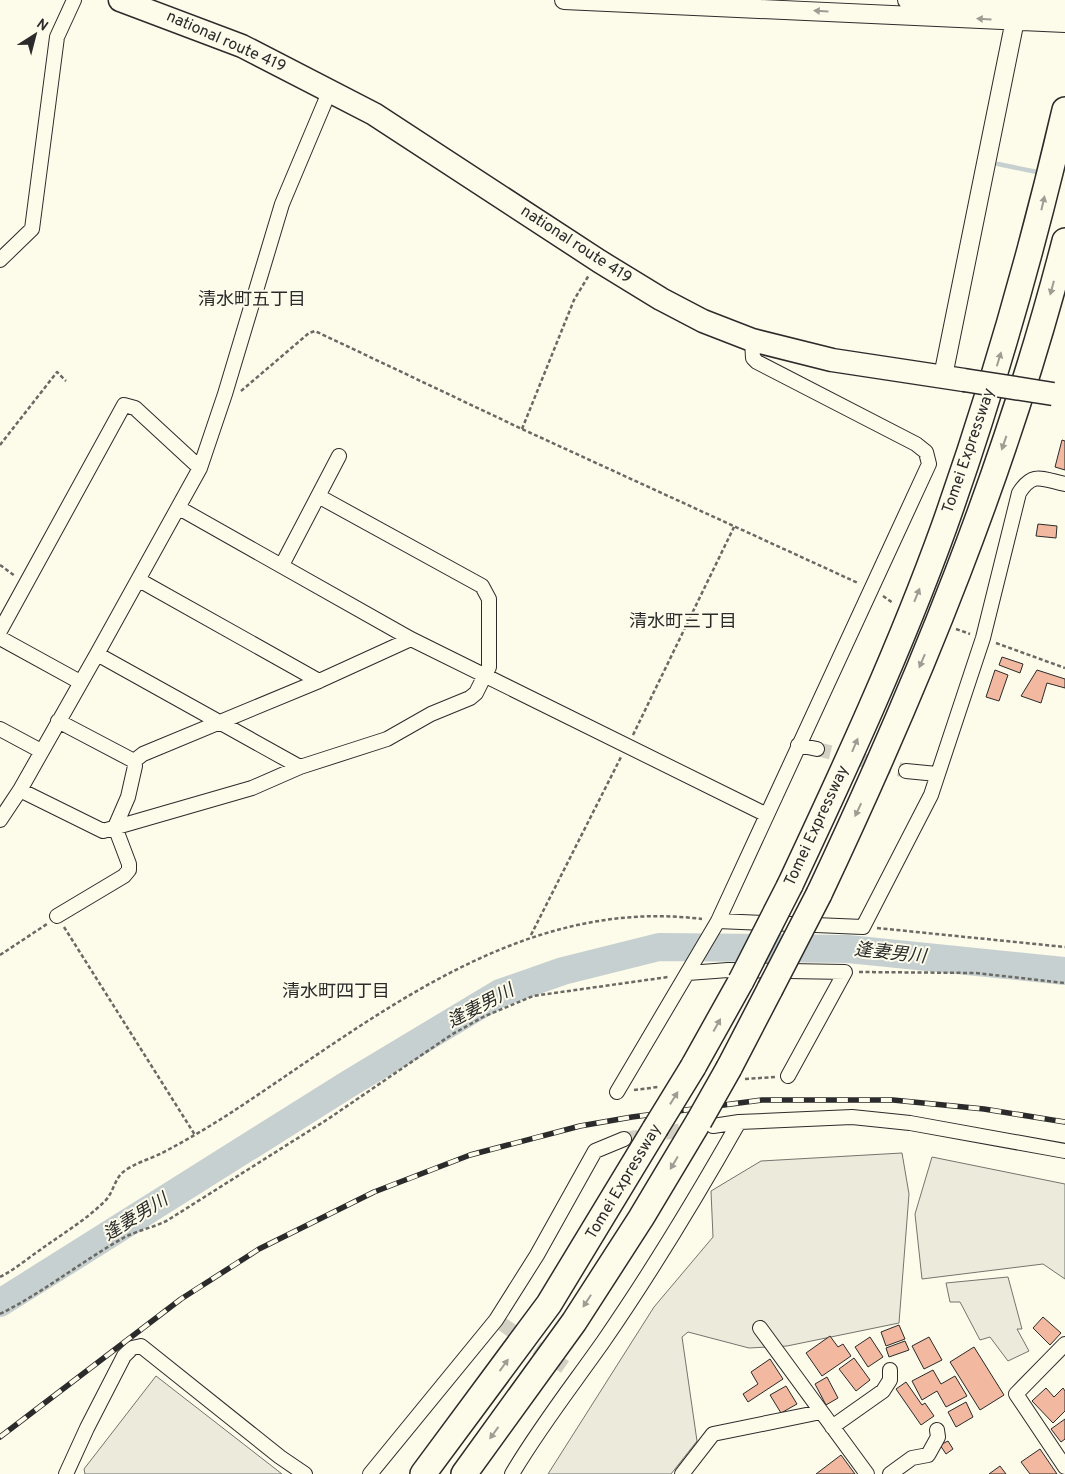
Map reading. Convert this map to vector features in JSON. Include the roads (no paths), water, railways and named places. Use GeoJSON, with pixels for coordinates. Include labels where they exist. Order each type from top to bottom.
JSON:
{"type":"FeatureCollection","features":[{"type":"Feature","properties":{"kind":"highway","name":"national route 419"},"geometry":{"type":"LineString","coordinates":[[133,2],[242,46],[330,90],[382,120],[599,261],[694,316],[752,340],[832,360],[1062,394]]}},
{"type":"Feature","properties":{"kind":"highway","name":"Tomei Expressway"},"geometry":{"type":"LineString","coordinates":[[423,1474],[549,1304],[693,1067],[741,981],[790,885],[848,761],[943,528],[1014,313],[1032,250],[1065,110]]}},
{"type":"Feature","properties":{"kind":"highway","name":"Tomei Expressway"},"geometry":{"type":"LineString","coordinates":[[464,1474],[574,1322],[641,1218],[706,1124],[729,1068],[819,894],[876,772],[970,539],[1035,349],[1065,241]]}},
{"type":"Feature","properties":{"kind":"street"},"geometry":{"type":"LineString","coordinates":[[0,260],[32,229],[58,38],[74,0]]}},
{"type":"Feature","properties":{"kind":"street"},"geometry":{"type":"LineString","coordinates":[[564,0],[1024,10],[1065,6]]}},
{"type":"Feature","properties":{"kind":"street"},"geometry":{"type":"LineString","coordinates":[[907,0],[1024,10],[1065,23]]}},
{"type":"Feature","properties":{"kind":"street"},"geometry":{"type":"LineString","coordinates":[[954,378],[1024,10]]}},
{"type":"Feature","properties":{"kind":"street"},"geometry":{"type":"LineString","coordinates":[[0,821],[20,790],[200,468],[225,394],[282,204],[330,90]]}},
{"type":"Feature","properties":{"kind":"street"},"geometry":{"type":"LineString","coordinates":[[617,1092],[717,924],[798,745],[930,464],[926,452],[916,444],[757,362],[753,358],[752,340]]}},
{"type":"Feature","properties":{"kind":"street"},"geometry":{"type":"LineString","coordinates":[[0,631],[124,406],[135,408],[200,468]]}},
{"type":"Feature","properties":{"kind":"street"},"geometry":{"type":"LineString","coordinates":[[282,565],[320,497],[339,456]]}},
{"type":"Feature","properties":{"kind":"street"},"geometry":{"type":"LineString","coordinates":[[717,924],[864,927],[931,795],[984,638],[1019,493],[1027,480],[1034,477],[1065,484]]}},
{"type":"Feature","properties":{"kind":"street"},"geometry":{"type":"LineString","coordinates":[[20,790],[94,828],[103,830],[252,788],[300,766],[387,739],[431,714],[470,698],[476,693],[489,667],[490,652],[490,598],[482,586],[320,497]]}},
{"type":"Feature","properties":{"kind":"street"},"geometry":{"type":"LineString","coordinates":[[179,508],[411,640],[767,814]]}},
{"type":"Feature","properties":{"kind":"street"},"geometry":{"type":"LineString","coordinates":[[138,580],[319,681]]}},
{"type":"Feature","properties":{"kind":"street"},"geometry":{"type":"LineString","coordinates":[[0,638],[80,682]]}},
{"type":"Feature","properties":{"kind":"street"},"geometry":{"type":"LineString","coordinates":[[134,761],[142,754],[319,681],[411,640]]}},
{"type":"Feature","properties":{"kind":"street"},"geometry":{"type":"LineString","coordinates":[[97,654],[300,766]]}},
{"type":"Feature","properties":{"kind":"street"},"geometry":{"type":"LineString","coordinates":[[58,721],[134,761]]}},
{"type":"Feature","properties":{"kind":"street"},"geometry":{"type":"LineString","coordinates":[[0,729],[41,752]]}},
{"type":"Feature","properties":{"kind":"street"},"geometry":{"type":"LineString","coordinates":[[798,745],[817,750]]}},
{"type":"Feature","properties":{"kind":"street"},"geometry":{"type":"LineString","coordinates":[[58,916],[124,876],[129,870],[130,864],[115,827],[128,797],[135,766],[134,761]]}},
{"type":"Feature","properties":{"kind":"street"},"geometry":{"type":"LineString","coordinates":[[906,771],[938,774]]}},
{"type":"Feature","properties":{"kind":"street"},"geometry":{"type":"LineString","coordinates":[[690,969],[844,972],[788,1076]]}},
{"type":"Feature","properties":{"kind":"street"},"geometry":{"type":"LineString","coordinates":[[706,1124],[852,1118],[910,1124],[1065,1151]]}},
{"type":"Feature","properties":{"kind":"street"},"geometry":{"type":"LineString","coordinates":[[512,1474],[530,1444],[602,1343],[676,1232],[739,1122]]}},
{"type":"Feature","properties":{"kind":"street"},"geometry":{"type":"LineString","coordinates":[[370,1474],[499,1322],[595,1151],[624,1139]]}},
{"type":"Feature","properties":{"kind":"street"},"geometry":{"type":"LineString","coordinates":[[760,1328],[866,1474]]}},
{"type":"Feature","properties":{"kind":"street"},"geometry":{"type":"LineString","coordinates":[[1065,1344],[1016,1394],[1065,1467]]}},
{"type":"Feature","properties":{"kind":"street"},"geometry":{"type":"LineString","coordinates":[[66,1474],[124,1356],[132,1348],[141,1346],[280,1457],[305,1474]]}},
{"type":"Feature","properties":{"kind":"street"},"geometry":{"type":"LineString","coordinates":[[565,1367],[577,1376]]}},
{"type":"Feature","properties":{"kind":"street"},"geometry":{"type":"LineString","coordinates":[[832,1427],[883,1391],[890,1380],[890,1370]]}},
{"type":"Feature","properties":{"kind":"street"},"geometry":{"type":"LineString","coordinates":[[682,1474],[713,1434],[821,1412]]}},
{"type":"Feature","properties":{"kind":"street"},"geometry":{"type":"LineString","coordinates":[[890,1474],[912,1458],[928,1455],[938,1437],[937,1430]]}},
{"type":"Feature","properties":{"kind":"waterway"},"geometry":{"type":"LineString","coordinates":[[998,164],[1042,173]]}},
{"type":"Feature","properties":{"kind":"waterway","name":"逢妻男川"},"geometry":{"type":"LineString","coordinates":[[0,1303],[350,1083],[500,993],[563,971],[659,947],[848,949],[1065,971]]}},
{"type":"Feature","properties":{"kind":"tunnel"},"geometry":{"type":"LineString","coordinates":[[817,749],[906,771]]}},
{"type":"Feature","properties":{"kind":"tunnel"},"geometry":{"type":"LineString","coordinates":[[624,1139],[697,1128]]}},
{"type":"Feature","properties":{"kind":"tunnel"},"geometry":{"type":"LineString","coordinates":[[502,1324],[565,1367]]}},
{"type":"Feature","properties":{"kind":"railway"},"geometry":{"type":"LineString","coordinates":[[0,1437],[181,1299],[259,1249],[374,1192],[470,1155],[580,1126],[632,1117],[762,1100],[893,1100],[984,1109],[1065,1122]]}},
{"type":"Feature","properties":{"kind":"district","name":"清水町五丁目"},"geometry":{"type":"Point","coordinates":[252,300]}},
{"type":"Feature","properties":{"kind":"district","name":"清水町三丁目"},"geometry":{"type":"Point","coordinates":[683,622]}},
{"type":"Feature","properties":{"kind":"district","name":"清水町四丁目"},"geometry":{"type":"Point","coordinates":[336,992]}}]}
